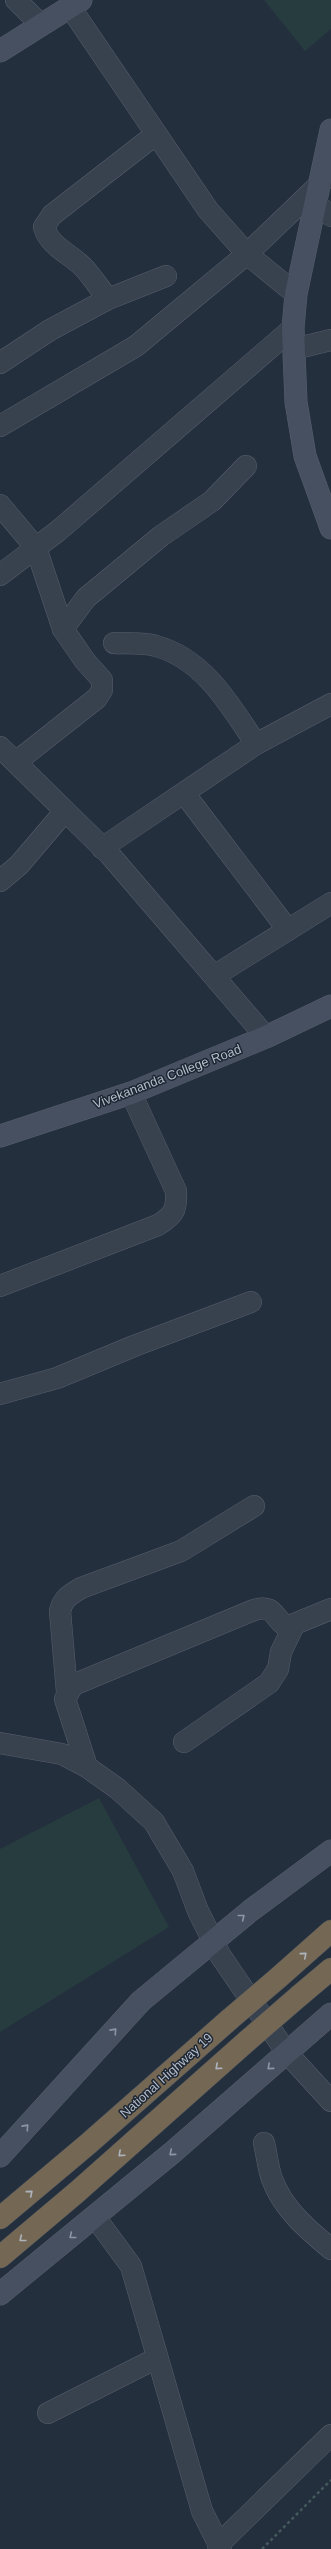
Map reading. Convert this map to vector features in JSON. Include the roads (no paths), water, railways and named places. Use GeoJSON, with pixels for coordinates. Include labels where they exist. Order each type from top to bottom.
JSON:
{"type":"FeatureCollection","features":[{"type":"Feature","properties":{"kind":"highway","name":"National Highway 19"},"geometry":{"type":"LineString","coordinates":[[0,2218],[88,2144],[331,1931]]}},
{"type":"Feature","properties":{"kind":"highway"},"geometry":{"type":"LineString","coordinates":[[0,2257],[77,2192],[247,2041],[331,1969]]}},
{"type":"Feature","properties":{"kind":"main road"},"geometry":{"type":"LineString","coordinates":[[0,51],[75,3]]}},
{"type":"Feature","properties":{"kind":"main road"},"geometry":{"type":"LineString","coordinates":[[331,130],[322,201],[296,294],[294,339],[296,402],[305,456],[331,528]]}},
{"type":"Feature","properties":{"kind":"main road","name":"Vivekananda College Road"},"geometry":{"type":"LineString","coordinates":[[0,1136],[131,1093],[266,1037],[331,1006]]}},
{"type":"Feature","properties":{"kind":"main road"},"geometry":{"type":"LineString","coordinates":[[0,2156],[141,2001],[212,1941],[331,1851]]}},
{"type":"Feature","properties":{"kind":"main road"},"geometry":{"type":"LineString","coordinates":[[0,2294],[95,2217],[331,2014]]}},
{"type":"Feature","properties":{"kind":"street"},"geometry":{"type":"LineString","coordinates":[[16,0],[41,25]]}},
{"type":"Feature","properties":{"kind":"street"},"geometry":{"type":"LineString","coordinates":[[75,3],[155,135],[208,210],[246,254],[296,294]]}},
{"type":"Feature","properties":{"kind":"street"},"geometry":{"type":"LineString","coordinates":[[108,299],[84,268],[54,243],[46,234],[44,227],[52,215],[155,135]]}},
{"type":"Feature","properties":{"kind":"street"},"geometry":{"type":"LineString","coordinates":[[0,426],[136,346],[246,254],[322,201]]}},
{"type":"Feature","properties":{"kind":"street"},"geometry":{"type":"LineString","coordinates":[[0,363],[50,330],[108,299],[166,276]]}},
{"type":"Feature","properties":{"kind":"street"},"geometry":{"type":"LineString","coordinates":[[0,575],[36,548],[294,339],[331,340]]}},
{"type":"Feature","properties":{"kind":"street"},"geometry":{"type":"LineString","coordinates":[[63,629],[86,598],[161,536],[212,501],[246,466]]}},
{"type":"Feature","properties":{"kind":"street"},"geometry":{"type":"LineString","coordinates":[[0,505],[36,548],[63,629],[85,661],[102,680],[102,690],[97,698],[56,732],[7,759],[65,810],[102,848],[266,1037]]}},
{"type":"Feature","properties":{"kind":"street"},"geometry":{"type":"LineString","coordinates":[[114,644],[156,646],[190,660],[214,684],[256,744]]}},
{"type":"Feature","properties":{"kind":"street"},"geometry":{"type":"LineString","coordinates":[[102,848],[256,744],[331,704]]}},
{"type":"Feature","properties":{"kind":"street"},"geometry":{"type":"LineString","coordinates":[[184,792],[288,930]]}},
{"type":"Feature","properties":{"kind":"street"},"geometry":{"type":"LineString","coordinates":[[0,881],[19,865],[65,810]]}},
{"type":"Feature","properties":{"kind":"street"},"geometry":{"type":"LineString","coordinates":[[214,976],[331,903]]}},
{"type":"Feature","properties":{"kind":"street"},"geometry":{"type":"LineString","coordinates":[[0,1286],[158,1225],[174,1215],[177,1206],[176,1192],[131,1093]]}},
{"type":"Feature","properties":{"kind":"street"},"geometry":{"type":"LineString","coordinates":[[0,1394],[57,1378],[134,1346],[251,1302]]}},
{"type":"Feature","properties":{"kind":"street"},"geometry":{"type":"LineString","coordinates":[[88,1766],[67,1710],[65,1699],[67,1692],[60,1610],[66,1596],[81,1588],[182,1551],[254,1506]]}},
{"type":"Feature","properties":{"kind":"street"},"geometry":{"type":"LineString","coordinates":[[67,1692],[73,1685],[263,1607],[269,1608],[282,1624],[287,1627],[293,1627],[331,1609]]}},
{"type":"Feature","properties":{"kind":"street"},"geometry":{"type":"LineString","coordinates":[[184,1742],[269,1683],[275,1676],[281,1652],[293,1627]]}},
{"type":"Feature","properties":{"kind":"street"},"geometry":{"type":"LineString","coordinates":[[0,1742],[62,1754],[88,1766],[118,1789],[154,1822],[183,1871],[212,1941],[287,2052],[331,2101]]}},
{"type":"Feature","properties":{"kind":"street"},"geometry":{"type":"LineString","coordinates":[[264,2143],[272,2178],[281,2197],[294,2215],[331,2249]]}},
{"type":"Feature","properties":{"kind":"street"},"geometry":{"type":"LineString","coordinates":[[95,2217],[131,2266],[202,2511],[219,2547],[331,2435]]}},
{"type":"Feature","properties":{"kind":"street"},"geometry":{"type":"LineString","coordinates":[[48,2413],[157,2358]]}}]}
